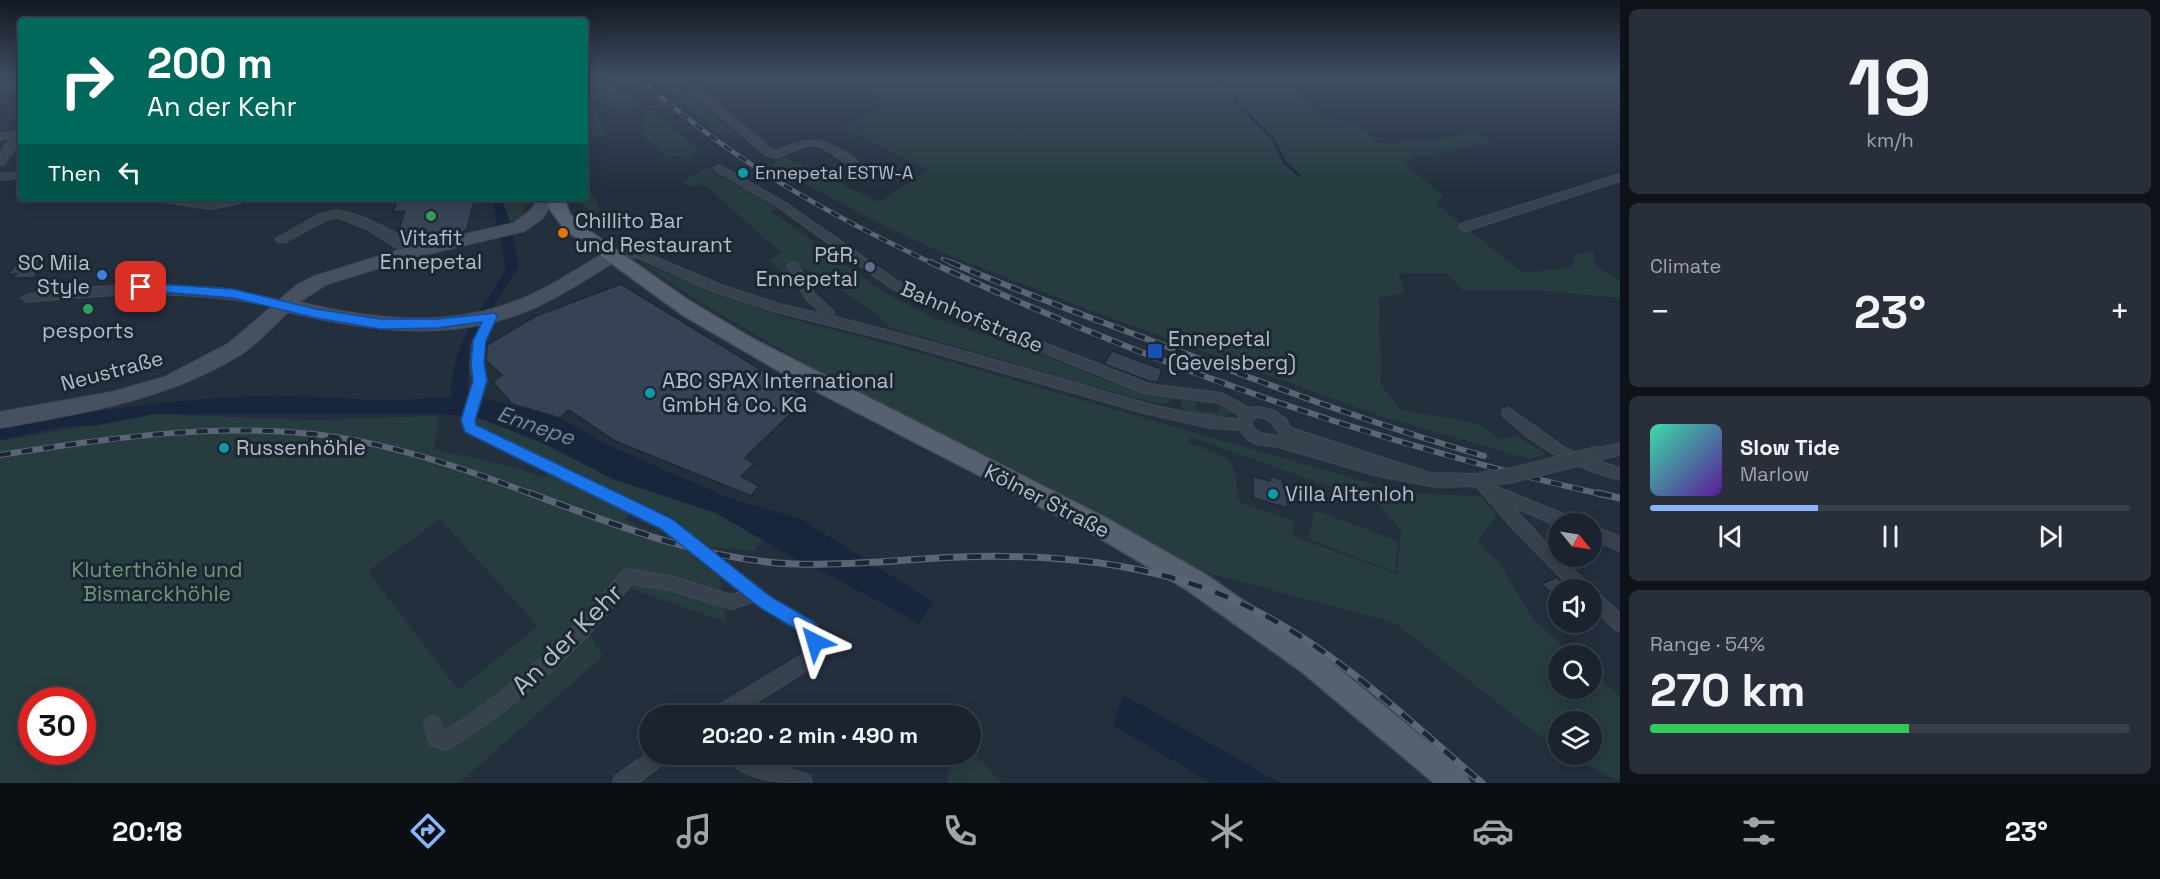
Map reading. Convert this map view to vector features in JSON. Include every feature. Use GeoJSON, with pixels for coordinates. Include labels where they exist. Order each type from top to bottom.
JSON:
{"type":"FeatureCollection","features":[{"type":"Feature","properties":{"kind":"main road","name":"Neustraße"},"geometry":{"type":"LineString","coordinates":[[0,420],[112,400],[171,382],[235,349],[303,289],[321,280],[412,252],[538,222],[558,201]]}},
{"type":"Feature","properties":{"kind":"main road","name":"Kölner Straße"},"geometry":{"type":"LineString","coordinates":[[560,201],[579,232],[594,245],[614,255],[667,296],[740,340],[933,444],[1124,540],[1202,586],[1332,680],[1456,783]]}},
{"type":"Feature","properties":{"kind":"main road"},"geometry":{"type":"LineString","coordinates":[[285,305],[339,318],[380,324],[491,317],[551,293],[614,255]]}},
{"type":"Feature","properties":{"kind":"street"},"geometry":{"type":"LineString","coordinates":[[724,115],[768,152],[776,155],[803,142],[814,141],[852,161]]}},
{"type":"Feature","properties":{"kind":"street"},"geometry":{"type":"LineString","coordinates":[[0,137],[18,134]]}},
{"type":"Feature","properties":{"kind":"street"},"geometry":{"type":"LineString","coordinates":[[0,162],[18,135]]}},
{"type":"Feature","properties":{"kind":"street","name":"Bahnhofstraße"},"geometry":{"type":"LineString","coordinates":[[719,168],[782,205],[895,285],[940,307],[1149,389],[1221,398],[1247,424],[1259,440],[1282,436],[1390,474],[1484,485],[1548,514]]}},
{"type":"Feature","properties":{"kind":"street"},"geometry":{"type":"LineString","coordinates":[[0,177],[18,175]]}},
{"type":"Feature","properties":{"kind":"street"},"geometry":{"type":"LineString","coordinates":[[1465,227],[1620,177]]}},
{"type":"Feature","properties":{"kind":"street"},"geometry":{"type":"LineString","coordinates":[[172,201],[198,206],[239,201]]}},
{"type":"Feature","properties":{"kind":"street"},"geometry":{"type":"LineString","coordinates":[[281,240],[326,215],[343,214],[391,237],[412,252]]}},
{"type":"Feature","properties":{"kind":"street","name":"Bahnhofstraße"},"geometry":{"type":"LineString","coordinates":[[614,255],[630,252],[639,254],[746,299],[1144,408],[1209,430],[1230,434],[1247,424],[1259,411],[1281,422],[1282,436]]}},
{"type":"Feature","properties":{"kind":"street"},"geometry":{"type":"LineString","coordinates":[[792,266],[810,296],[830,314],[828,320]]}},
{"type":"Feature","properties":{"kind":"street"},"geometry":{"type":"LineString","coordinates":[[27,297],[141,287],[233,293],[285,305]]}},
{"type":"Feature","properties":{"kind":"street"},"geometry":{"type":"LineString","coordinates":[[491,317],[479,341],[477,363],[480,381],[468,420],[470,428],[666,524],[755,594],[807,626],[813,636],[813,652],[805,662],[735,705]]}},
{"type":"Feature","properties":{"kind":"street"},"geometry":{"type":"LineString","coordinates":[[1509,413],[1541,442],[1560,454],[1585,465],[1620,474]]}},
{"type":"Feature","properties":{"kind":"street"},"geometry":{"type":"LineString","coordinates":[[1574,579],[1484,485],[1513,475],[1620,449]]}},
{"type":"Feature","properties":{"kind":"street"},"geometry":{"type":"LineString","coordinates":[[1602,536],[1620,544]]}},
{"type":"Feature","properties":{"kind":"street","name":"An der Kehr"},"geometry":{"type":"LineString","coordinates":[[433,725],[437,739],[446,741],[481,721],[547,666],[582,633],[629,576],[670,583],[731,602],[755,594]]}},
{"type":"Feature","properties":{"kind":"street"},"geometry":{"type":"LineString","coordinates":[[1602,606],[1620,624]]}},
{"type":"Feature","properties":{"kind":"street"},"geometry":{"type":"LineString","coordinates":[[622,783],[647,765]]}},
{"type":"Feature","properties":{"kind":"street"},"geometry":{"type":"LineString","coordinates":[[753,765],[793,777],[803,783]]}},
{"type":"Feature","properties":{"kind":"green space"},"geometry":{"type":"Polygon","coordinates":[[[588,115],[599,115],[605,133],[590,140],[588,138],[588,115]]]}},
{"type":"Feature","properties":{"kind":"green space"},"geometry":{"type":"Polygon","coordinates":[[[644,115],[659,115],[699,151],[688,159],[674,155],[669,159],[644,137],[644,115]]]}},
{"type":"Feature","properties":{"kind":"green space"},"geometry":{"type":"Polygon","coordinates":[[[697,115],[713,115],[732,132],[721,135],[697,115]]]}},
{"type":"Feature","properties":{"kind":"green space"},"geometry":{"type":"Polygon","coordinates":[[[868,115],[1323,115],[1328,119],[1355,121],[1377,143],[1437,140],[1475,132],[1494,143],[1414,157],[1405,165],[1443,195],[1436,204],[1523,273],[1573,267],[1575,255],[1594,251],[1594,265],[1620,281],[1620,298],[1534,290],[1463,291],[1447,273],[1399,273],[1405,293],[1379,298],[1381,384],[1400,410],[1476,423],[1499,439],[1516,436],[1547,454],[1529,459],[1378,415],[1087,309],[929,247],[866,217],[771,165],[785,157],[879,202],[929,170],[839,126],[868,115]]]}},
{"type":"Feature","properties":{"kind":"green space"},"geometry":{"type":"Polygon","coordinates":[[[707,168],[776,208],[771,211],[885,293],[936,319],[1043,355],[1116,384],[1117,382],[1173,398],[1171,402],[1162,404],[1134,398],[891,328],[874,312],[840,290],[844,287],[840,285],[836,287],[795,263],[787,265],[788,270],[784,273],[768,261],[781,253],[707,187],[700,185],[693,188],[681,182],[707,168]]]}},
{"type":"Feature","properties":{"kind":"green space"},"geometry":{"type":"Polygon","coordinates":[[[588,185],[600,208],[593,216],[579,201],[588,201],[588,185]]]}},
{"type":"Feature","properties":{"kind":"green space"},"geometry":{"type":"Polygon","coordinates":[[[502,201],[528,201],[519,219],[510,222],[502,201]]]}},
{"type":"Feature","properties":{"kind":"green space"},"geometry":{"type":"Polygon","coordinates":[[[643,264],[786,318],[888,344],[1404,493],[1481,496],[1497,515],[1477,542],[1500,564],[1533,619],[1562,645],[1548,645],[1548,699],[1602,699],[1602,681],[1620,697],[1620,781],[1586,765],[1602,765],[1602,711],[1548,711],[1548,742],[1395,623],[1197,570],[870,401],[708,307],[643,264]],[[1191,437],[1188,443],[1227,459],[1235,472],[1237,497],[1243,504],[1294,521],[1292,536],[1397,574],[1401,530],[1378,504],[1191,437]]]}},
{"type":"Feature","properties":{"kind":"green space"},"geometry":{"type":"Polygon","coordinates":[[[1182,399],[1196,402],[1197,410],[1219,413],[1218,406],[1232,413],[1212,418],[1197,416],[1180,405],[1182,399]]]}},
{"type":"Feature","properties":{"kind":"green space","name":"Kluterthöhle und Bismarckhöhle"},"geometry":{"type":"Polygon","coordinates":[[[154,414],[309,420],[439,416],[434,449],[518,468],[542,478],[555,468],[478,429],[476,417],[541,442],[613,479],[716,513],[763,540],[754,551],[702,546],[668,514],[638,505],[625,520],[681,547],[720,578],[726,622],[626,587],[589,634],[603,656],[459,783],[0,783],[0,441],[154,414]],[[440,519],[368,571],[458,690],[538,626],[440,519]]]}},
{"type":"Feature","properties":{"kind":"green space"},"geometry":{"type":"Polygon","coordinates":[[[1314,510],[1398,541],[1395,572],[1309,539],[1314,510]]]}},
{"type":"Feature","properties":{"kind":"green space"},"geometry":{"type":"Polygon","coordinates":[[[981,760],[1001,783],[947,783],[950,765],[981,765],[981,760]]]}},
{"type":"Feature","properties":{"kind":"water","name":"Ennepe"},"geometry":{"type":"Polygon","coordinates":[[[493,201],[502,201],[510,222],[519,266],[468,345],[469,394],[560,418],[612,447],[729,498],[801,519],[933,602],[919,624],[832,576],[786,554],[716,513],[613,479],[541,442],[476,417],[440,414],[154,414],[94,426],[70,425],[0,440],[0,427],[161,403],[273,396],[383,400],[451,397],[456,358],[462,343],[506,269],[493,201]]]}},
{"type":"Feature","properties":{"kind":"water"},"geometry":{"type":"Polygon","coordinates":[[[1123,695],[1281,783],[1211,783],[1113,725],[1123,695]]]}},
{"type":"Feature","properties":{"kind":"building"},"geometry":{"type":"Polygon","coordinates":[[[397,201],[474,201],[467,229],[461,233],[405,237],[398,232],[405,211],[393,212],[397,201]]]}},
{"type":"Feature","properties":{"kind":"building"},"geometry":{"type":"Polygon","coordinates":[[[45,259],[34,278],[12,278],[16,274],[8,275],[18,261],[45,259]]]}},
{"type":"Feature","properties":{"kind":"building","name":"ABC SPAX International GmbH & Co. KG"},"geometry":{"type":"Polygon","coordinates":[[[621,284],[807,398],[745,458],[754,464],[741,476],[759,486],[751,496],[615,441],[569,410],[560,418],[512,404],[493,382],[502,375],[486,361],[487,345],[536,316],[621,284]]]}},
{"type":"Feature","properties":{"kind":"building"},"geometry":{"type":"Polygon","coordinates":[[[1112,351],[1162,369],[1158,382],[1151,382],[1104,364],[1112,351]]]}},
{"type":"Feature","properties":{"kind":"building","name":"Villa Altenloh"},"geometry":{"type":"Polygon","coordinates":[[[1253,476],[1270,481],[1270,476],[1282,480],[1284,485],[1292,488],[1291,501],[1288,500],[1287,508],[1253,498],[1253,476]]]}},
{"type":"Feature","properties":{"kind":"building"},"geometry":{"type":"Polygon","coordinates":[[[1548,581],[1548,590],[1542,584],[1548,581]]]}},
{"type":"Feature","properties":{"kind":"waterway"},"geometry":{"type":"LineString","coordinates":[[1249,115],[1272,138],[1285,163],[1299,175]]}},
{"type":"Feature","properties":{"kind":"railway"},"geometry":{"type":"LineString","coordinates":[[683,115],[743,159],[780,182],[855,225],[934,264]]}},
{"type":"Feature","properties":{"kind":"railway"},"geometry":{"type":"LineString","coordinates":[[943,259],[954,264]]}},
{"type":"Feature","properties":{"kind":"railway"},"geometry":{"type":"LineString","coordinates":[[930,262],[1095,334],[1262,397],[1431,451],[1605,495]]}},
{"type":"Feature","properties":{"kind":"railway"},"geometry":{"type":"LineString","coordinates":[[950,262],[1070,310],[1300,396],[1373,422],[1484,456]]}},
{"type":"Feature","properties":{"kind":"railway"},"geometry":{"type":"LineString","coordinates":[[0,455],[89,442],[179,433],[270,431],[314,434],[404,451],[469,471],[534,495]]}},
{"type":"Feature","properties":{"kind":"railway"},"geometry":{"type":"LineString","coordinates":[[530,493],[659,539],[726,556],[760,561],[835,564],[990,556],[1052,558],[1114,565],[1204,588],[1244,605],[1317,648],[1352,673],[1482,783]]}},
{"type":"Feature","properties":{"kind":"railway"},"geometry":{"type":"LineString","coordinates":[[1598,493],[1620,498]]}},
{"type":"Feature","properties":{"kind":"place","name":"Ennepetal ESTW-A"},"geometry":{"type":"Point","coordinates":[743,173]}},
{"type":"Feature","properties":{"kind":"place","name":"Vitafit Ennepetal"},"geometry":{"type":"Point","coordinates":[431,216]}},
{"type":"Feature","properties":{"kind":"place","name":"Chillito Bar und Restaurant"},"geometry":{"type":"Point","coordinates":[563,233]}},
{"type":"Feature","properties":{"kind":"place","name":"P&R, Ennepetal"},"geometry":{"type":"Point","coordinates":[870,267]}},
{"type":"Feature","properties":{"kind":"place","name":"SC Mila Style"},"geometry":{"type":"Point","coordinates":[102,275]}},
{"type":"Feature","properties":{"kind":"place","name":"pesports"},"geometry":{"type":"Point","coordinates":[88,309]}},
{"type":"Feature","properties":{"kind":"place","name":"Ennepetal (Gevelsberg)"},"geometry":{"type":"Point","coordinates":[1155,351]}},
{"type":"Feature","properties":{"kind":"place","name":"ABC SPAX International GmbH & Co. KG"},"geometry":{"type":"Point","coordinates":[650,393]}},
{"type":"Feature","properties":{"kind":"place","name":"Russenhöhle"},"geometry":{"type":"Point","coordinates":[224,448]}},
{"type":"Feature","properties":{"kind":"place","name":"Villa Altenloh"},"geometry":{"type":"Point","coordinates":[1273,494]}},
{"type":"Feature","properties":{"kind":"route"},"geometry":{"type":"LineString","coordinates":[[141,287],[253,296],[316,314],[380,324],[438,323],[491,317],[479,341],[477,363],[480,381],[468,420],[470,428],[666,524],[765,602],[807,626],[815,642]]}}]}
